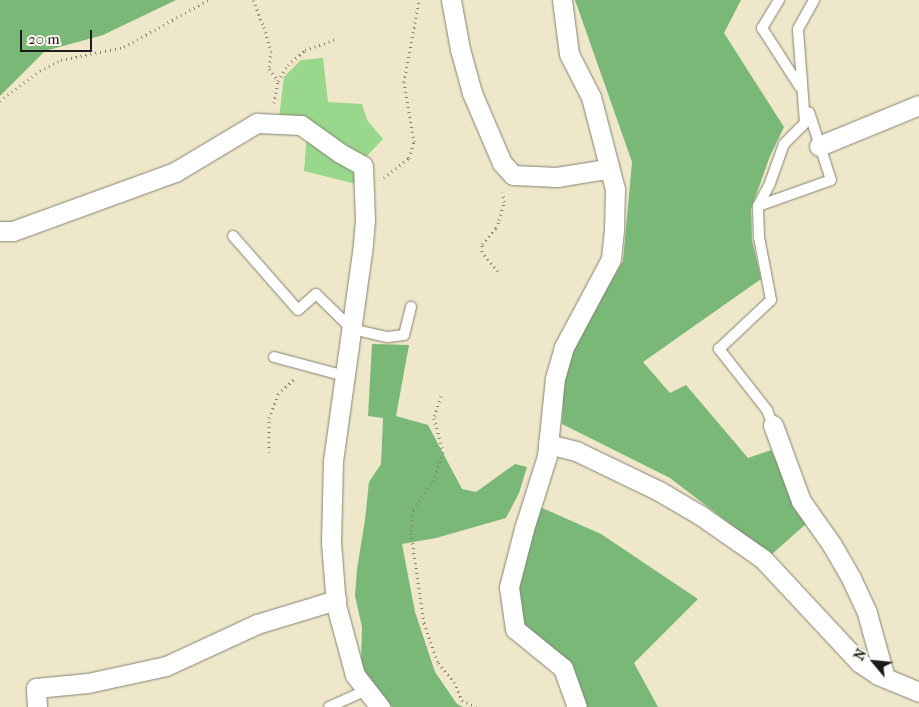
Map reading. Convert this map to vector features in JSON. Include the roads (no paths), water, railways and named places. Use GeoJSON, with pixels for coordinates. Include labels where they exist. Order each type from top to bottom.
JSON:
{"type":"FeatureCollection","features":[{"type":"Feature","properties":{"kind":"street"},"geometry":{"type":"LineString","coordinates":[[451,0],[460,49],[472,93],[502,163],[513,176],[557,177],[600,170],[610,166]]}},
{"type":"Feature","properties":{"kind":"street"},"geometry":{"type":"LineString","coordinates":[[562,0],[569,54],[591,97],[615,189],[611,259],[564,347],[555,378],[547,456],[524,529],[509,587],[511,613],[515,629],[563,668],[577,707]]}},
{"type":"Feature","properties":{"kind":"street"},"geometry":{"type":"LineString","coordinates":[[819,146],[919,105]]}},
{"type":"Feature","properties":{"kind":"street"},"geometry":{"type":"LineString","coordinates":[[0,231],[13,230],[175,172],[257,123],[301,125],[340,153],[363,166],[365,220],[352,330],[333,461],[331,542],[336,600],[355,675],[380,707]]}},
{"type":"Feature","properties":{"kind":"street"},"geometry":{"type":"LineString","coordinates":[[365,220],[374,193]]}},
{"type":"Feature","properties":{"kind":"street"},"geometry":{"type":"LineString","coordinates":[[773,425],[801,501],[832,545],[863,604],[885,678]]}},
{"type":"Feature","properties":{"kind":"street"},"geometry":{"type":"LineString","coordinates":[[548,444],[576,451],[659,491],[700,515],[763,559],[860,662],[885,678],[919,692]]}},
{"type":"Feature","properties":{"kind":"street"},"geometry":{"type":"LineString","coordinates":[[37,707],[36,688],[88,683],[166,666],[257,624],[336,600]]}},
{"type":"Feature","properties":{"kind":"lane"},"geometry":{"type":"LineString","coordinates":[[758,206],[832,180],[819,146],[802,89],[762,28],[779,0]]}},
{"type":"Feature","properties":{"kind":"lane"},"geometry":{"type":"LineString","coordinates":[[773,425],[767,410],[719,349],[771,300],[759,237],[758,206],[770,183],[784,144],[805,123],[798,29],[814,0]]}},
{"type":"Feature","properties":{"kind":"lane"},"geometry":{"type":"LineString","coordinates":[[233,236],[298,310],[316,294],[352,330],[388,337],[404,335],[411,307]]}},
{"type":"Feature","properties":{"kind":"lane"},"geometry":{"type":"LineString","coordinates":[[274,357],[345,376]]}},
{"type":"Feature","properties":{"kind":"lane"},"geometry":{"type":"LineString","coordinates":[[329,707],[367,690]]}}]}
